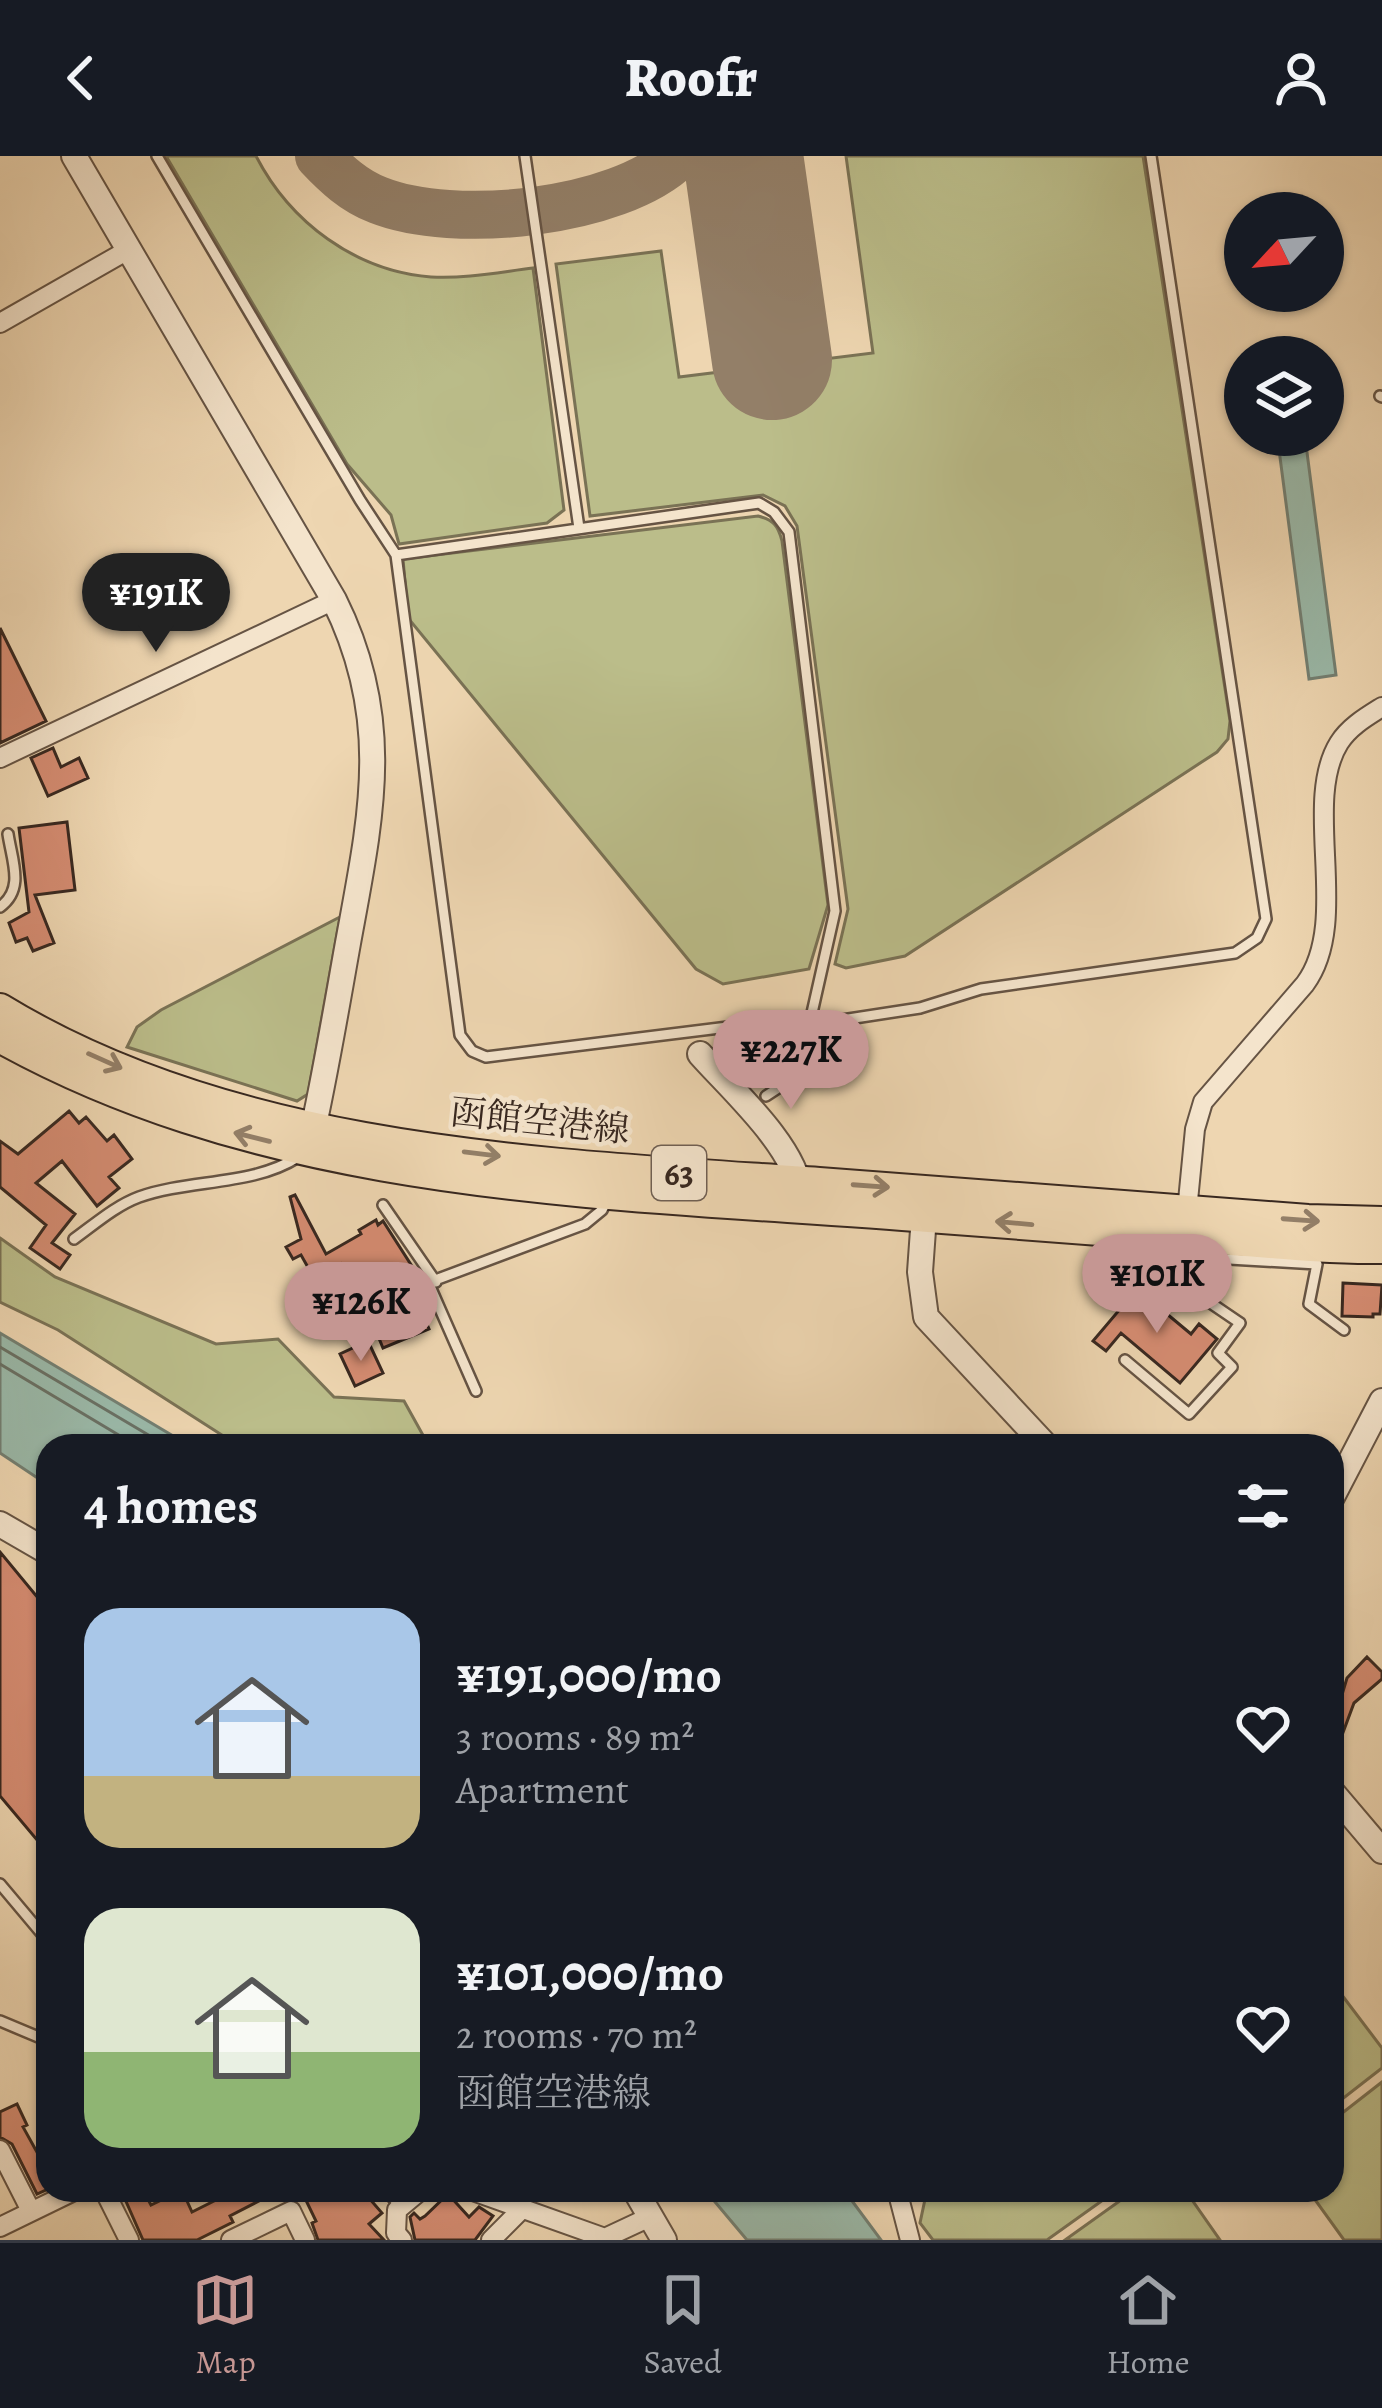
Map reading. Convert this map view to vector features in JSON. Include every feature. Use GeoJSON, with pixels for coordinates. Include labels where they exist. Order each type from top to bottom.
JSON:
{"type":"FeatureCollection","features":[{"type":"Feature","properties":{"kind":"main road","name":"函館空港線"},"geometry":{"type":"LineString","coordinates":[[0,1009],[128,1071],[311,1139]]}},
{"type":"Feature","properties":{"kind":"main road","name":"函館空港線"},"geometry":{"type":"LineString","coordinates":[[0,1037],[74,1076],[148,1106],[311,1139],[439,1149],[613,1181],[925,1203],[1382,1248]]}},
{"type":"Feature","properties":{"kind":"main road","name":"函館空港線"},"geometry":{"type":"LineString","coordinates":[[1195,1229],[1382,1222]]}},
{"type":"Feature","properties":{"kind":"street"},"geometry":{"type":"LineString","coordinates":[[74,156],[334,600],[366,679],[376,776],[311,1139]]}},
{"type":"Feature","properties":{"kind":"street"},"geometry":{"type":"LineString","coordinates":[[0,323],[128,250]]}},
{"type":"Feature","properties":{"kind":"street"},"geometry":{"type":"LineString","coordinates":[[0,758],[334,600]]}},
{"type":"Feature","properties":{"kind":"street"},"geometry":{"type":"LineString","coordinates":[[1195,1229],[1195,1130],[1203,1102],[1319,962],[1324,933],[1327,775],[1343,737],[1382,707]]}},
{"type":"Feature","properties":{"kind":"street"},"geometry":{"type":"LineString","coordinates":[[700,1054],[757,1102],[784,1151],[800,1194]]}},
{"type":"Feature","properties":{"kind":"street"},"geometry":{"type":"LineString","coordinates":[[925,1203],[920,1272],[926,1317],[1035,1434]]}},
{"type":"Feature","properties":{"kind":"street"},"geometry":{"type":"LineString","coordinates":[[1344,1476],[1379,1415]]}},
{"type":"Feature","properties":{"kind":"street"},"geometry":{"type":"LineString","coordinates":[[0,1523],[36,1545]]}},
{"type":"Feature","properties":{"kind":"street"},"geometry":{"type":"LineString","coordinates":[[1344,1806],[1382,1851]]}},
{"type":"Feature","properties":{"kind":"street"},"geometry":{"type":"LineString","coordinates":[[0,2150],[32,2211]]}},
{"type":"Feature","properties":{"kind":"street"},"geometry":{"type":"LineString","coordinates":[[0,2227],[51,2202]]}},
{"type":"Feature","properties":{"kind":"street"},"geometry":{"type":"LineString","coordinates":[[110,2202],[129,2240]]}},
{"type":"Feature","properties":{"kind":"street"},"geometry":{"type":"LineString","coordinates":[[402,2240],[396,2233],[397,2210],[405,2202]]}},
{"type":"Feature","properties":{"kind":"street"},"geometry":{"type":"LineString","coordinates":[[508,2202],[604,2239],[652,2216]]}},
{"type":"Feature","properties":{"kind":"street"},"geometry":{"type":"LineString","coordinates":[[643,2202],[664,2240]]}},
{"type":"Feature","properties":{"kind":"street"},"geometry":{"type":"LineString","coordinates":[[900,2202],[910,2240]]}},
{"type":"Feature","properties":{"kind":"street"},"geometry":{"type":"LineString","coordinates":[[491,2240],[524,2207]]}},
{"type":"Feature","properties":{"kind":"street"},"geometry":{"type":"LineString","coordinates":[[231,2240],[291,2211],[305,2240]]}},
{"type":"Feature","properties":{"kind":"lane"},"geometry":{"type":"LineString","coordinates":[[157,156],[359,500],[396,554],[460,1035],[472,1051],[486,1057],[752,1024],[809,1025],[920,1008],[982,989],[1235,953],[1257,938],[1266,919],[1151,156]]}},
{"type":"Feature","properties":{"kind":"lane"},"geometry":{"type":"LineString","coordinates":[[525,156],[579,528]]}},
{"type":"Feature","properties":{"kind":"lane"},"geometry":{"type":"LineString","coordinates":[[396,554],[759,503],[774,512],[788,532],[835,911],[798,1075],[757,1102]]}},
{"type":"Feature","properties":{"kind":"lane"},"geometry":{"type":"LineString","coordinates":[[0,908],[16,888],[8,834]]}},
{"type":"Feature","properties":{"kind":"lane"},"geometry":{"type":"LineString","coordinates":[[74,1239],[142,1196],[268,1170],[311,1139]]}},
{"type":"Feature","properties":{"kind":"lane"},"geometry":{"type":"LineString","coordinates":[[331,1319],[585,1224],[602,1210],[613,1181]]}},
{"type":"Feature","properties":{"kind":"lane"},"geometry":{"type":"LineString","coordinates":[[383,1205],[432,1283],[476,1391]]}},
{"type":"Feature","properties":{"kind":"lane"},"geometry":{"type":"LineString","coordinates":[[1125,1360],[1189,1414],[1232,1367],[1218,1353],[1240,1322],[1190,1289],[1195,1229],[1317,1264],[1309,1304],[1344,1330]]}},
{"type":"Feature","properties":{"kind":"lane"},"geometry":{"type":"LineString","coordinates":[[0,1884],[36,1927]]}},
{"type":"Feature","properties":{"kind":"lane"},"geometry":{"type":"LineString","coordinates":[[0,2021],[36,2036]]}},
{"type":"Feature","properties":{"kind":"lane"},"geometry":{"type":"LineString","coordinates":[[396,2202],[400,2206]]}},
{"type":"Feature","properties":{"kind":"green space"},"geometry":{"type":"Polygon","coordinates":[[[166,156],[256,156],[306,222],[376,265],[431,277],[533,268],[564,510],[547,523],[399,544],[391,515],[347,464],[166,156]]]}},
{"type":"Feature","properties":{"kind":"green space"},"geometry":{"type":"Polygon","coordinates":[[[846,156],[1143,156],[1230,721],[1228,739],[1217,752],[905,956],[846,968],[835,964],[848,909],[797,526],[785,506],[763,495],[590,516],[556,264],[661,251],[679,377],[873,353],[846,156]]]}},
{"type":"Feature","properties":{"kind":"green space"},"geometry":{"type":"Polygon","coordinates":[[[758,516],[774,524],[782,541],[828,905],[809,969],[723,984],[696,969],[408,618],[403,559],[758,516]]]}},
{"type":"Feature","properties":{"kind":"green space"},"geometry":{"type":"Polygon","coordinates":[[[340,917],[308,1094],[297,1101],[127,1047],[137,1027],[161,1010],[340,917]]]}},
{"type":"Feature","properties":{"kind":"green space"},"geometry":{"type":"Polygon","coordinates":[[[0,1238],[55,1277],[216,1344],[278,1339],[334,1397],[404,1401],[422,1434],[220,1434],[58,1330],[0,1302],[0,1238]]]}},
{"type":"Feature","properties":{"kind":"green space"},"geometry":{"type":"Polygon","coordinates":[[[1344,1998],[1382,2048],[1382,2068],[1344,2098],[1344,1998]]]}},
{"type":"Feature","properties":{"kind":"green space"},"geometry":{"type":"Polygon","coordinates":[[[1382,2082],[1382,2240],[1344,2240],[1317,2202],[1344,2202],[1344,2112],[1382,2082]]]}},
{"type":"Feature","properties":{"kind":"green space"},"geometry":{"type":"Polygon","coordinates":[[[924,2202],[1100,2202],[1047,2240],[933,2240],[920,2223],[924,2202]]]}},
{"type":"Feature","properties":{"kind":"green space"},"geometry":{"type":"Polygon","coordinates":[[[1118,2202],[1193,2202],[1220,2240],[1065,2240],[1118,2202]]]}},
{"type":"Feature","properties":{"kind":"water"},"geometry":{"type":"Polygon","coordinates":[[[1280,456],[1307,456],[1336,675],[1309,679],[1280,456]]]}},
{"type":"Feature","properties":{"kind":"water"},"geometry":{"type":"Polygon","coordinates":[[[0,1333],[170,1434],[36,1434],[36,1477],[0,1453],[0,1333]]]}},
{"type":"Feature","properties":{"kind":"water"},"geometry":{"type":"Polygon","coordinates":[[[715,2202],[853,2202],[881,2240],[747,2240],[715,2202]]]}},
{"type":"Feature","properties":{"kind":"building"},"geometry":{"type":"Polygon","coordinates":[[[0,628],[46,721],[0,743],[0,628]]]}},
{"type":"Feature","properties":{"kind":"building"},"geometry":{"type":"Polygon","coordinates":[[[53,748],[61,767],[79,758],[88,778],[48,796],[31,758],[53,748]]]}},
{"type":"Feature","properties":{"kind":"building"},"geometry":{"type":"Polygon","coordinates":[[[67,822],[75,890],[35,895],[54,943],[33,951],[27,938],[16,942],[9,923],[29,912],[19,828],[67,822]]]}},
{"type":"Feature","properties":{"kind":"building"},"geometry":{"type":"Polygon","coordinates":[[[69,1111],[79,1123],[86,1117],[107,1141],[114,1135],[132,1159],[109,1177],[119,1188],[97,1206],[62,1161],[36,1183],[75,1214],[52,1243],[70,1255],[60,1269],[30,1248],[46,1225],[0,1187],[0,1141],[18,1154],[69,1111]]]}},
{"type":"Feature","properties":{"kind":"building"},"geometry":{"type":"Polygon","coordinates":[[[295,1195],[326,1254],[376,1220],[378,1225],[383,1221],[415,1271],[368,1285],[370,1292],[351,1298],[341,1264],[314,1278],[301,1255],[293,1259],[286,1247],[301,1239],[290,1197],[295,1195]]]}},
{"type":"Feature","properties":{"kind":"building"},"geometry":{"type":"Polygon","coordinates":[[[1343,1283],[1382,1285],[1380,1314],[1342,1316],[1343,1283]]]}},
{"type":"Feature","properties":{"kind":"building"},"geometry":{"type":"Polygon","coordinates":[[[1137,1289],[1191,1334],[1199,1324],[1217,1339],[1180,1383],[1121,1333],[1106,1351],[1093,1341],[1137,1289]]]}},
{"type":"Feature","properties":{"kind":"building"},"geometry":{"type":"Polygon","coordinates":[[[417,1301],[429,1329],[383,1348],[371,1319],[417,1301]]]}},
{"type":"Feature","properties":{"kind":"building"},"geometry":{"type":"Polygon","coordinates":[[[368,1341],[383,1373],[355,1386],[340,1354],[368,1341]]]}},
{"type":"Feature","properties":{"kind":"building"},"geometry":{"type":"Polygon","coordinates":[[[0,1552],[36,1596],[36,1839],[0,1796],[0,1552]]]}},
{"type":"Feature","properties":{"kind":"building"},"geometry":{"type":"Polygon","coordinates":[[[1367,1657],[1382,1672],[1382,1679],[1354,1703],[1344,1730],[1344,1688],[1367,1657]]]}},
{"type":"Feature","properties":{"kind":"building"},"geometry":{"type":"Polygon","coordinates":[[[17,2104],[27,2125],[23,2127],[36,2150],[36,2192],[12,2144],[0,2137],[0,2112],[17,2104]]]}},
{"type":"Feature","properties":{"kind":"building"},"geometry":{"type":"Polygon","coordinates":[[[126,2202],[187,2202],[192,2212],[212,2202],[257,2202],[230,2216],[233,2222],[197,2240],[143,2240],[126,2202]]]}},
{"type":"Feature","properties":{"kind":"building"},"geometry":{"type":"Polygon","coordinates":[[[307,2202],[372,2202],[382,2213],[369,2224],[384,2240],[318,2240],[312,2223],[316,2221],[307,2202]]]}},
{"type":"Feature","properties":{"kind":"building"},"geometry":{"type":"Polygon","coordinates":[[[440,2202],[455,2202],[469,2217],[479,2207],[493,2216],[475,2240],[415,2240],[410,2217],[414,2213],[420,2219],[440,2202]]]}},
{"type":"Feature","properties":{"kind":"taxiway"},"geometry":{"type":"LineString","coordinates":[[319,156],[346,181],[378,200],[410,209],[490,215],[534,211],[616,192],[651,176],[678,156]]}},
{"type":"Feature","properties":{"kind":"runway"},"geometry":{"type":"LineString","coordinates":[[743,156],[772,360]]}}]}
